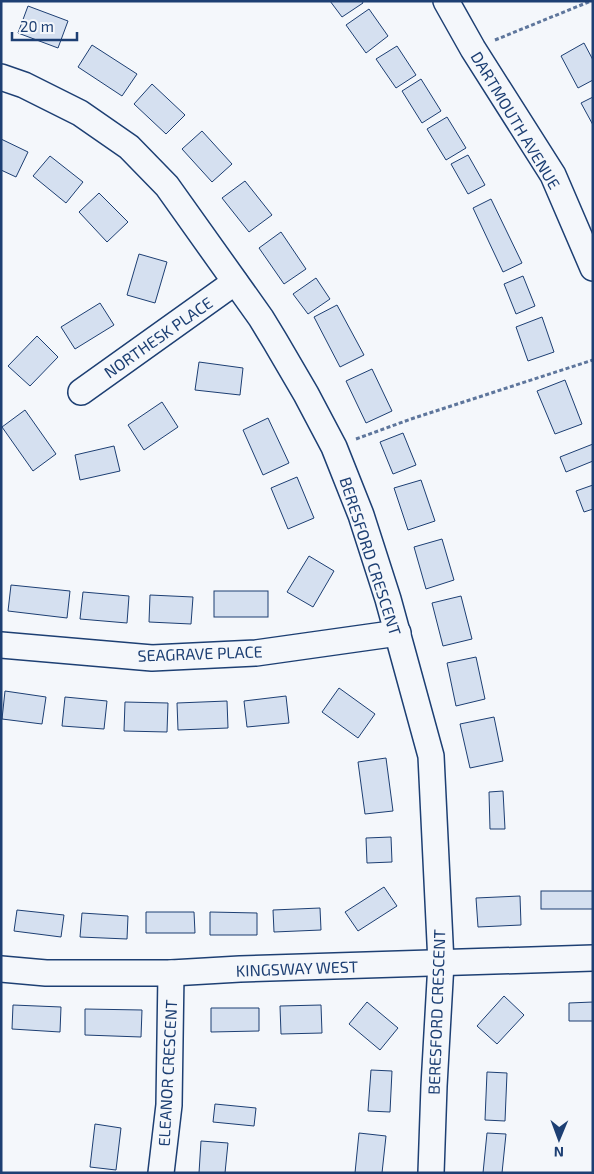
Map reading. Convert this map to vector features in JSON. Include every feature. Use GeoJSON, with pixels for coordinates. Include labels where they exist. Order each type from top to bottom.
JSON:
{"type":"FeatureCollection","features":[{"type":"Feature","properties":{"kind":"street","name":"DARTMOUTH AVENUE"},"geometry":{"type":"LineString","coordinates":[[446,1],[473,49],[553,174],[593,268]]}},
{"type":"Feature","properties":{"kind":"street","name":"BERESFORD CRESCENT"},"geometry":{"type":"LineString","coordinates":[[1,77],[24,85],[80,114],[129,147],[167,186],[275,341],[334,447],[361,516],[398,633],[431,756],[441,963],[431,1173]]}},
{"type":"Feature","properties":{"kind":"street","name":"NORTHESK PLACE"},"geometry":{"type":"LineString","coordinates":[[81,392],[235,282]]}},
{"type":"Feature","properties":{"kind":"street","name":"SEAGRAVE PLACE"},"geometry":{"type":"LineString","coordinates":[[1,645],[152,658],[256,653],[398,633]]}},
{"type":"Feature","properties":{"kind":"street","name":"KINGSWAY WEST"},"geometry":{"type":"LineString","coordinates":[[1,969],[46,972],[171,973],[240,969],[593,958]]}},
{"type":"Feature","properties":{"kind":"street","name":"ELEANOR CRESCENT"},"geometry":{"type":"LineString","coordinates":[[161,1173],[169,1105],[171,973]]}},
{"type":"Feature","properties":{"kind":"path"},"geometry":{"type":"LineString","coordinates":[[473,49],[592,1]]}},
{"type":"Feature","properties":{"kind":"path"},"geometry":{"type":"LineString","coordinates":[[334,447],[411,419],[593,360]]}},
{"type":"Feature","properties":{"kind":"building"},"geometry":{"type":"Polygon","coordinates":[[[330,1],[362,1],[363,3],[342,17],[330,1]]]}},
{"type":"Feature","properties":{"kind":"building"},"geometry":{"type":"Polygon","coordinates":[[[28,6],[68,21],[58,48],[18,33],[28,6]]]}},
{"type":"Feature","properties":{"kind":"building"},"geometry":{"type":"Polygon","coordinates":[[[369,9],[388,36],[366,53],[346,25],[369,9]]]}},
{"type":"Feature","properties":{"kind":"building"},"geometry":{"type":"Polygon","coordinates":[[[584,43],[593,60],[593,80],[578,88],[561,56],[584,43]]]}},
{"type":"Feature","properties":{"kind":"building"},"geometry":{"type":"Polygon","coordinates":[[[92,45],[137,74],[122,96],[78,67],[92,45]]]}},
{"type":"Feature","properties":{"kind":"building"},"geometry":{"type":"Polygon","coordinates":[[[397,46],[416,75],[396,88],[376,59],[397,46]]]}},
{"type":"Feature","properties":{"kind":"building"},"geometry":{"type":"Polygon","coordinates":[[[421,79],[441,111],[422,123],[402,91],[421,79]]]}},
{"type":"Feature","properties":{"kind":"building"},"geometry":{"type":"Polygon","coordinates":[[[152,84],[185,115],[166,134],[134,104],[152,84]]]}},
{"type":"Feature","properties":{"kind":"building"},"geometry":{"type":"Polygon","coordinates":[[[593,97],[593,125],[581,103],[593,97]]]}},
{"type":"Feature","properties":{"kind":"building"},"geometry":{"type":"Polygon","coordinates":[[[447,117],[466,148],[446,160],[427,129],[447,117]]]}},
{"type":"Feature","properties":{"kind":"building"},"geometry":{"type":"Polygon","coordinates":[[[202,131],[232,164],[212,182],[182,149],[202,131]]]}},
{"type":"Feature","properties":{"kind":"building"},"geometry":{"type":"Polygon","coordinates":[[[1,139],[28,152],[16,177],[1,170],[1,139]]]}},
{"type":"Feature","properties":{"kind":"building"},"geometry":{"type":"Polygon","coordinates":[[[468,155],[485,185],[468,194],[451,164],[468,155]]]}},
{"type":"Feature","properties":{"kind":"building"},"geometry":{"type":"Polygon","coordinates":[[[50,156],[83,182],[66,203],[33,176],[50,156]]]}},
{"type":"Feature","properties":{"kind":"building"},"geometry":{"type":"Polygon","coordinates":[[[245,181],[272,215],[249,232],[222,198],[245,181]]]}},
{"type":"Feature","properties":{"kind":"building"},"geometry":{"type":"Polygon","coordinates":[[[99,193],[128,222],[107,242],[79,212],[99,193]]]}},
{"type":"Feature","properties":{"kind":"building"},"geometry":{"type":"Polygon","coordinates":[[[491,199],[522,263],[503,272],[473,208],[491,199]]]}},
{"type":"Feature","properties":{"kind":"building"},"geometry":{"type":"Polygon","coordinates":[[[281,232],[306,269],[284,284],[259,248],[281,232]]]}},
{"type":"Feature","properties":{"kind":"building"},"geometry":{"type":"Polygon","coordinates":[[[139,254],[167,262],[155,303],[127,295],[139,254]]]}},
{"type":"Feature","properties":{"kind":"building"},"geometry":{"type":"Polygon","coordinates":[[[523,276],[535,306],[516,314],[504,284],[523,276]]]}},
{"type":"Feature","properties":{"kind":"building"},"geometry":{"type":"Polygon","coordinates":[[[316,278],[330,299],[308,314],[293,294],[316,278]]]}},
{"type":"Feature","properties":{"kind":"building"},"geometry":{"type":"Polygon","coordinates":[[[100,303],[114,325],[75,349],[61,327],[100,303]]]}},
{"type":"Feature","properties":{"kind":"building"},"geometry":{"type":"Polygon","coordinates":[[[337,305],[364,355],[340,367],[314,317],[337,305]]]}},
{"type":"Feature","properties":{"kind":"building"},"geometry":{"type":"Polygon","coordinates":[[[542,317],[554,352],[528,361],[516,327],[542,317]]]}},
{"type":"Feature","properties":{"kind":"building"},"geometry":{"type":"Polygon","coordinates":[[[37,336],[58,357],[30,386],[8,366],[37,336]]]}},
{"type":"Feature","properties":{"kind":"building"},"geometry":{"type":"Polygon","coordinates":[[[199,362],[243,368],[240,395],[195,390],[199,362]]]}},
{"type":"Feature","properties":{"kind":"building"},"geometry":{"type":"Polygon","coordinates":[[[372,369],[392,411],[366,423],[346,381],[372,369]]]}},
{"type":"Feature","properties":{"kind":"building"},"geometry":{"type":"Polygon","coordinates":[[[565,380],[582,424],[555,434],[537,391],[565,380]]]}},
{"type":"Feature","properties":{"kind":"building"},"geometry":{"type":"Polygon","coordinates":[[[162,402],[178,427],[144,450],[128,425],[162,402]]]}},
{"type":"Feature","properties":{"kind":"building"},"geometry":{"type":"Polygon","coordinates":[[[25,410],[56,454],[33,471],[2,427],[25,410]]]}},
{"type":"Feature","properties":{"kind":"building"},"geometry":{"type":"Polygon","coordinates":[[[268,418],[289,463],[263,475],[243,430],[268,418]]]}},
{"type":"Feature","properties":{"kind":"building"},"geometry":{"type":"Polygon","coordinates":[[[403,433],[416,465],[393,474],[380,442],[403,433]]]}},
{"type":"Feature","properties":{"kind":"building"},"geometry":{"type":"Polygon","coordinates":[[[593,444],[593,461],[566,472],[560,457],[593,444]]]}},
{"type":"Feature","properties":{"kind":"building"},"geometry":{"type":"Polygon","coordinates":[[[114,446],[120,471],[80,480],[75,455],[114,446]]]}},
{"type":"Feature","properties":{"kind":"building"},"geometry":{"type":"Polygon","coordinates":[[[297,477],[314,518],[288,529],[271,488],[297,477]]]}},
{"type":"Feature","properties":{"kind":"building"},"geometry":{"type":"Polygon","coordinates":[[[421,480],[435,521],[408,530],[394,488],[421,480]]]}},
{"type":"Feature","properties":{"kind":"building"},"geometry":{"type":"Polygon","coordinates":[[[593,485],[593,509],[584,512],[576,491],[593,485]]]}},
{"type":"Feature","properties":{"kind":"building"},"geometry":{"type":"Polygon","coordinates":[[[442,539],[454,580],[426,589],[414,547],[442,539]]]}},
{"type":"Feature","properties":{"kind":"building"},"geometry":{"type":"Polygon","coordinates":[[[309,556],[334,571],[313,607],[287,592],[309,556]]]}},
{"type":"Feature","properties":{"kind":"building"},"geometry":{"type":"Polygon","coordinates":[[[11,585],[70,591],[67,618],[8,611],[11,585]]]}},
{"type":"Feature","properties":{"kind":"building"},"geometry":{"type":"Polygon","coordinates":[[[214,591],[268,591],[268,617],[214,617],[214,591]]]}},
{"type":"Feature","properties":{"kind":"building"},"geometry":{"type":"Polygon","coordinates":[[[83,592],[129,596],[127,623],[80,619],[83,592]]]}},
{"type":"Feature","properties":{"kind":"building"},"geometry":{"type":"Polygon","coordinates":[[[150,595],[193,597],[191,624],[149,622],[150,595]]]}},
{"type":"Feature","properties":{"kind":"building"},"geometry":{"type":"Polygon","coordinates":[[[461,596],[472,639],[443,646],[432,603],[461,596]]]}},
{"type":"Feature","properties":{"kind":"building"},"geometry":{"type":"Polygon","coordinates":[[[476,657],[485,699],[456,706],[447,663],[476,657]]]}},
{"type":"Feature","properties":{"kind":"building"},"geometry":{"type":"Polygon","coordinates":[[[339,688],[375,714],[358,738],[322,712],[339,688]]]}},
{"type":"Feature","properties":{"kind":"building"},"geometry":{"type":"Polygon","coordinates":[[[5,691],[46,697],[42,724],[2,719],[5,691]]]}},
{"type":"Feature","properties":{"kind":"building"},"geometry":{"type":"Polygon","coordinates":[[[286,696],[289,723],[247,727],[244,701],[286,696]]]}},
{"type":"Feature","properties":{"kind":"building"},"geometry":{"type":"Polygon","coordinates":[[[65,697],[107,701],[104,729],[62,726],[65,697]]]}},
{"type":"Feature","properties":{"kind":"building"},"geometry":{"type":"Polygon","coordinates":[[[227,701],[228,728],[178,730],[177,703],[227,701]]]}},
{"type":"Feature","properties":{"kind":"building"},"geometry":{"type":"Polygon","coordinates":[[[125,702],[168,703],[167,732],[124,731],[125,702]]]}},
{"type":"Feature","properties":{"kind":"building"},"geometry":{"type":"Polygon","coordinates":[[[494,717],[503,761],[470,768],[460,724],[494,717]]]}},
{"type":"Feature","properties":{"kind":"building"},"geometry":{"type":"Polygon","coordinates":[[[386,758],[393,811],[365,814],[358,762],[386,758]]]}},
{"type":"Feature","properties":{"kind":"building"},"geometry":{"type":"Polygon","coordinates":[[[503,791],[505,829],[490,829],[489,792],[503,791]]]}},
{"type":"Feature","properties":{"kind":"building"},"geometry":{"type":"Polygon","coordinates":[[[391,837],[392,862],[367,863],[366,838],[391,837]]]}},
{"type":"Feature","properties":{"kind":"building"},"geometry":{"type":"Polygon","coordinates":[[[384,887],[397,906],[358,931],[345,912],[384,887]]]}},
{"type":"Feature","properties":{"kind":"building"},"geometry":{"type":"Polygon","coordinates":[[[541,891],[593,891],[593,909],[541,909],[541,891]]]}},
{"type":"Feature","properties":{"kind":"building"},"geometry":{"type":"Polygon","coordinates":[[[520,896],[521,925],[478,927],[476,898],[520,896]]]}},
{"type":"Feature","properties":{"kind":"building"},"geometry":{"type":"Polygon","coordinates":[[[320,908],[321,930],[274,932],[273,910],[320,908]]]}},
{"type":"Feature","properties":{"kind":"building"},"geometry":{"type":"Polygon","coordinates":[[[17,910],[64,915],[61,937],[14,931],[17,910]]]}},
{"type":"Feature","properties":{"kind":"building"},"geometry":{"type":"Polygon","coordinates":[[[146,912],[194,912],[195,933],[146,933],[146,912]]]}},
{"type":"Feature","properties":{"kind":"building"},"geometry":{"type":"Polygon","coordinates":[[[210,912],[257,913],[257,935],[210,935],[210,912]]]}},
{"type":"Feature","properties":{"kind":"building"},"geometry":{"type":"Polygon","coordinates":[[[82,913],[128,916],[127,939],[80,937],[82,913]]]}},
{"type":"Feature","properties":{"kind":"building"},"geometry":{"type":"Polygon","coordinates":[[[504,996],[524,1015],[497,1044],[477,1026],[504,996]]]}},
{"type":"Feature","properties":{"kind":"building"},"geometry":{"type":"Polygon","coordinates":[[[367,1002],[398,1028],[380,1050],[349,1024],[367,1002]]]}},
{"type":"Feature","properties":{"kind":"building"},"geometry":{"type":"Polygon","coordinates":[[[593,1002],[593,1021],[569,1021],[569,1003],[593,1002]]]}},
{"type":"Feature","properties":{"kind":"building"},"geometry":{"type":"Polygon","coordinates":[[[13,1005],[61,1007],[60,1032],[12,1029],[13,1005]]]}},
{"type":"Feature","properties":{"kind":"building"},"geometry":{"type":"Polygon","coordinates":[[[321,1005],[322,1033],[281,1034],[280,1006],[321,1005]]]}},
{"type":"Feature","properties":{"kind":"building"},"geometry":{"type":"Polygon","coordinates":[[[211,1008],[259,1008],[259,1031],[211,1032],[211,1008]]]}},
{"type":"Feature","properties":{"kind":"building"},"geometry":{"type":"Polygon","coordinates":[[[85,1009],[142,1010],[141,1037],[85,1035],[85,1009]]]}},
{"type":"Feature","properties":{"kind":"building"},"geometry":{"type":"Polygon","coordinates":[[[371,1070],[392,1071],[390,1112],[368,1111],[371,1070]]]}},
{"type":"Feature","properties":{"kind":"building"},"geometry":{"type":"Polygon","coordinates":[[[487,1072],[507,1073],[505,1121],[485,1120],[487,1072]]]}},
{"type":"Feature","properties":{"kind":"building"},"geometry":{"type":"Polygon","coordinates":[[[215,1104],[256,1108],[254,1126],[213,1122],[215,1104]]]}},
{"type":"Feature","properties":{"kind":"building"},"geometry":{"type":"Polygon","coordinates":[[[95,1124],[121,1128],[116,1170],[90,1167],[95,1124]]]}},
{"type":"Feature","properties":{"kind":"building"},"geometry":{"type":"Polygon","coordinates":[[[359,1133],[386,1136],[382,1173],[355,1173],[359,1133]]]}},
{"type":"Feature","properties":{"kind":"building"},"geometry":{"type":"Polygon","coordinates":[[[487,1133],[506,1134],[502,1173],[483,1173],[487,1133]]]}},
{"type":"Feature","properties":{"kind":"building"},"geometry":{"type":"Polygon","coordinates":[[[201,1141],[228,1143],[225,1173],[199,1173],[201,1141]]]}}]}
